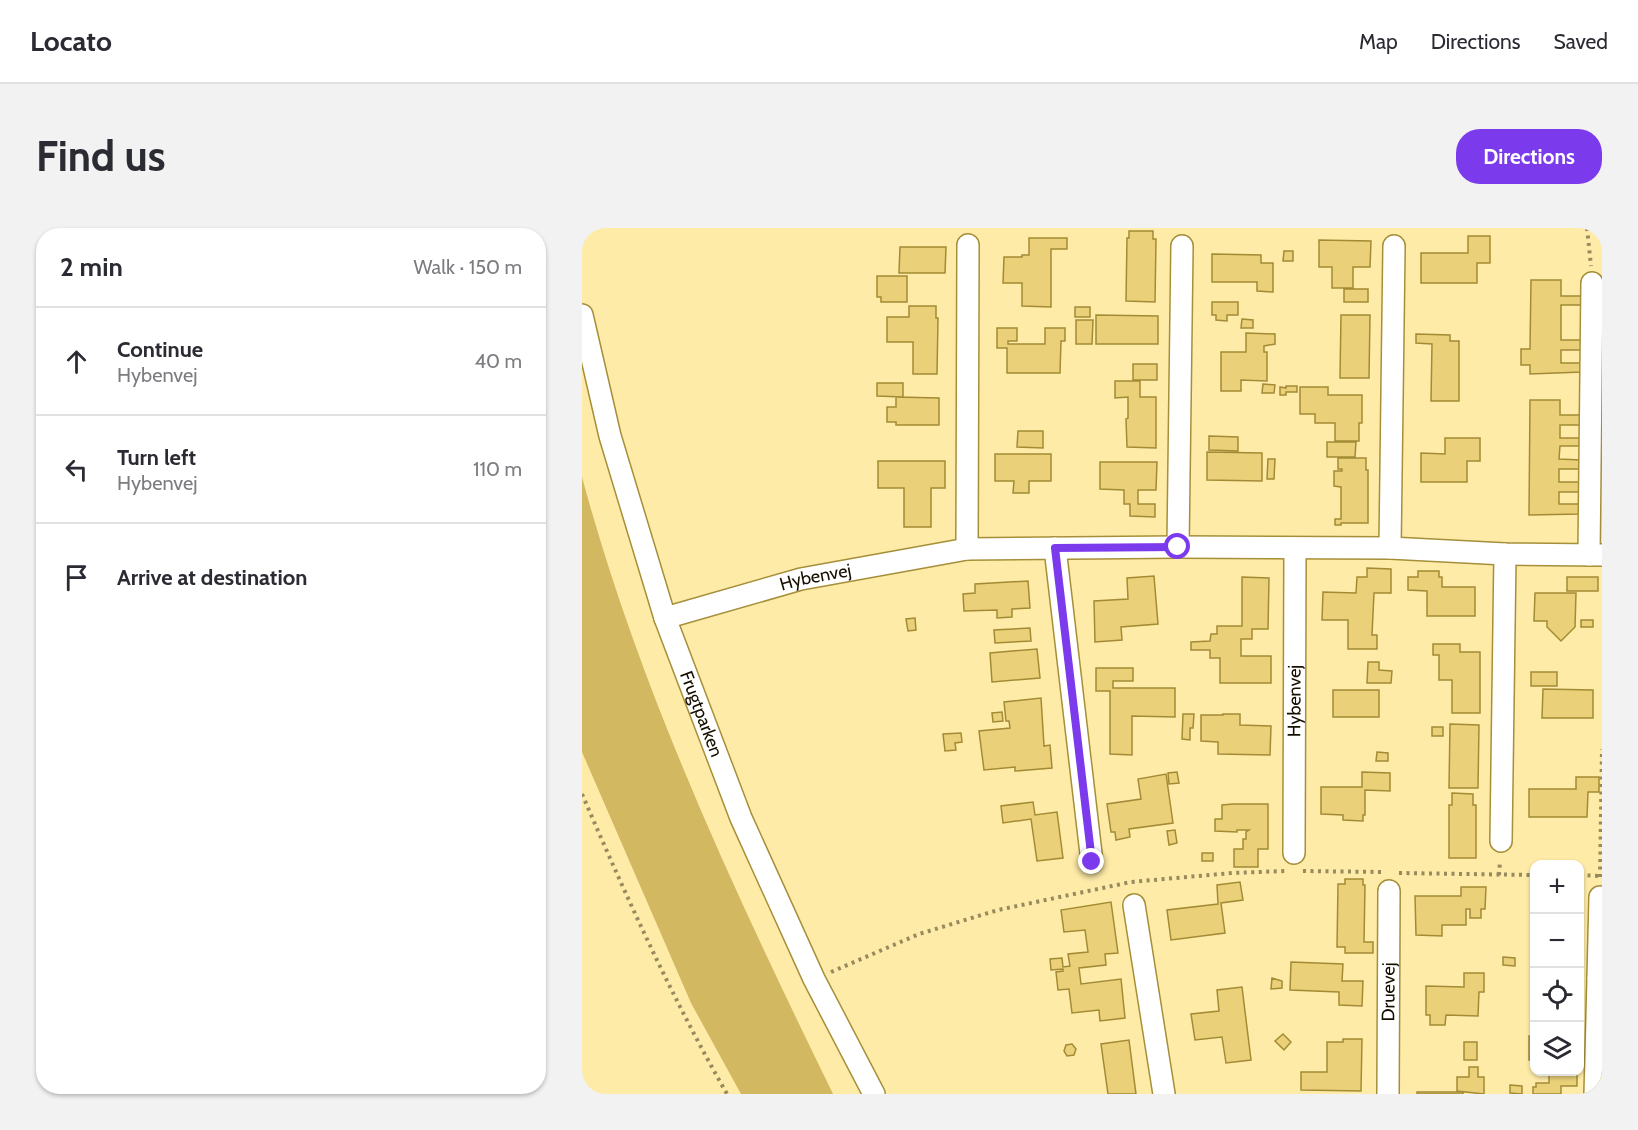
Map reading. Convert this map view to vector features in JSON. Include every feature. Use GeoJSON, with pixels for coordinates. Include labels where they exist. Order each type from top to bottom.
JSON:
{"type":"FeatureCollection","features":[{"type":"Feature","properties":{"kind":"street"},"geometry":{"type":"LineString","coordinates":[[967,549],[968,245]]}},
{"type":"Feature","properties":{"kind":"street"},"geometry":{"type":"LineString","coordinates":[[1178,547],[1182,246]]}},
{"type":"Feature","properties":{"kind":"street"},"geometry":{"type":"LineString","coordinates":[[1390,548],[1394,246]]}},
{"type":"Feature","properties":{"kind":"street","name":"Hybenvej"},"geometry":{"type":"LineString","coordinates":[[665,618],[801,579],[967,549],[1390,548],[1505,554],[1595,555],[1592,283]]}},
{"type":"Feature","properties":{"kind":"street","name":"Frugtparken"},"geometry":{"type":"LineString","coordinates":[[582,315],[610,436],[665,618],[741,818],[814,979],[874,1094]]}},
{"type":"Feature","properties":{"kind":"street"},"geometry":{"type":"LineString","coordinates":[[1055,548],[1092,862]]}},
{"type":"Feature","properties":{"kind":"street","name":"Hybenvej"},"geometry":{"type":"LineString","coordinates":[[1294,853],[1295,548]]}},
{"type":"Feature","properties":{"kind":"street"},"geometry":{"type":"LineString","coordinates":[[1501,841],[1505,554]]}},
{"type":"Feature","properties":{"kind":"street","name":"Druevej"},"geometry":{"type":"LineString","coordinates":[[1388,1094],[1389,891]]}},
{"type":"Feature","properties":{"kind":"street"},"geometry":{"type":"LineString","coordinates":[[1597,1082],[1600,897]]}},
{"type":"Feature","properties":{"kind":"street"},"geometry":{"type":"LineString","coordinates":[[1134,905],[1164,1094]]}},
{"type":"Feature","properties":{"kind":"path"},"geometry":{"type":"LineString","coordinates":[[1587,228],[1592,283]]}},
{"type":"Feature","properties":{"kind":"path"},"geometry":{"type":"LineString","coordinates":[[1600,897],[1602,749]]}},
{"type":"Feature","properties":{"kind":"path"},"geometry":{"type":"LineString","coordinates":[[582,794],[627,898],[701,1048],[727,1094]]}},
{"type":"Feature","properties":{"kind":"path"},"geometry":{"type":"LineString","coordinates":[[814,979],[919,934],[998,910],[1131,882],[1294,870],[1530,875]]}},
{"type":"Feature","properties":{"kind":"path"},"geometry":{"type":"LineString","coordinates":[[1584,875],[1601,876]]}},
{"type":"Feature","properties":{"kind":"shaded area"},"geometry":{"type":"Polygon","coordinates":[[[582,477],[605,557],[661,714],[726,868],[833,1094],[741,1094],[691,1003],[582,752],[582,477]]]}},
{"type":"Feature","properties":{"kind":"building"},"geometry":{"type":"Polygon","coordinates":[[[1129,231],[1153,231],[1153,239],[1156,239],[1155,302],[1126,301],[1129,231]]]}},
{"type":"Feature","properties":{"kind":"building"},"geometry":{"type":"Polygon","coordinates":[[[1468,236],[1490,236],[1490,263],[1477,263],[1477,283],[1421,283],[1421,253],[1468,253],[1468,236]]]}},
{"type":"Feature","properties":{"kind":"building"},"geometry":{"type":"Polygon","coordinates":[[[1029,238],[1067,238],[1067,249],[1051,249],[1051,307],[1022,306],[1022,283],[1003,283],[1004,257],[1029,255],[1029,238]]]}},
{"type":"Feature","properties":{"kind":"building"},"geometry":{"type":"Polygon","coordinates":[[[1319,240],[1371,241],[1370,267],[1353,267],[1353,288],[1332,288],[1332,267],[1319,267],[1319,240]]]}},
{"type":"Feature","properties":{"kind":"building"},"geometry":{"type":"Polygon","coordinates":[[[900,247],[946,247],[945,273],[899,273],[900,247]]]}},
{"type":"Feature","properties":{"kind":"building"},"geometry":{"type":"Polygon","coordinates":[[[1284,251],[1293,251],[1293,261],[1283,261],[1284,251]]]}},
{"type":"Feature","properties":{"kind":"building"},"geometry":{"type":"Polygon","coordinates":[[[1212,254],[1261,255],[1261,263],[1273,263],[1273,292],[1257,291],[1257,282],[1212,282],[1212,254]]]}},
{"type":"Feature","properties":{"kind":"building"},"geometry":{"type":"Polygon","coordinates":[[[877,276],[907,276],[907,302],[881,302],[881,297],[877,297],[877,276]]]}},
{"type":"Feature","properties":{"kind":"building"},"geometry":{"type":"Polygon","coordinates":[[[1531,280],[1561,280],[1561,296],[1583,296],[1582,305],[1561,305],[1561,340],[1582,340],[1582,350],[1561,350],[1561,363],[1582,363],[1582,372],[1530,374],[1530,365],[1521,365],[1521,349],[1530,349],[1531,280]]]}},
{"type":"Feature","properties":{"kind":"building"},"geometry":{"type":"Polygon","coordinates":[[[1344,289],[1368,289],[1368,302],[1344,302],[1344,289]]]}},
{"type":"Feature","properties":{"kind":"building"},"geometry":{"type":"Polygon","coordinates":[[[1212,302],[1238,302],[1238,315],[1227,315],[1227,321],[1216,320],[1216,315],[1212,315],[1212,302]]]}},
{"type":"Feature","properties":{"kind":"building"},"geometry":{"type":"Polygon","coordinates":[[[909,306],[936,306],[936,318],[938,318],[937,374],[913,374],[913,342],[887,342],[887,317],[909,317],[909,306]]]}},
{"type":"Feature","properties":{"kind":"building"},"geometry":{"type":"Polygon","coordinates":[[[1075,307],[1090,307],[1090,317],[1075,317],[1075,307]]]}},
{"type":"Feature","properties":{"kind":"building"},"geometry":{"type":"Polygon","coordinates":[[[1096,315],[1158,316],[1158,344],[1096,344],[1096,315]]]}},
{"type":"Feature","properties":{"kind":"building"},"geometry":{"type":"Polygon","coordinates":[[[1341,315],[1370,315],[1369,378],[1340,378],[1341,315]]]}},
{"type":"Feature","properties":{"kind":"building"},"geometry":{"type":"Polygon","coordinates":[[[1242,319],[1253,320],[1253,328],[1241,328],[1242,319]]]}},
{"type":"Feature","properties":{"kind":"building"},"geometry":{"type":"Polygon","coordinates":[[[1076,320],[1093,320],[1092,344],[1076,344],[1076,320]]]}},
{"type":"Feature","properties":{"kind":"building"},"geometry":{"type":"Polygon","coordinates":[[[997,328],[1017,328],[1017,341],[1008,341],[1008,344],[1045,344],[1045,328],[1065,328],[1065,341],[1061,341],[1060,373],[1007,373],[1007,348],[997,348],[997,328]]]}},
{"type":"Feature","properties":{"kind":"building"},"geometry":{"type":"Polygon","coordinates":[[[1246,333],[1275,334],[1275,344],[1264,346],[1264,352],[1267,352],[1267,381],[1241,380],[1241,391],[1221,391],[1221,352],[1246,352],[1246,333]]]}},
{"type":"Feature","properties":{"kind":"building"},"geometry":{"type":"Polygon","coordinates":[[[1416,334],[1450,335],[1450,341],[1459,341],[1459,401],[1431,401],[1432,344],[1416,343],[1416,334]]]}},
{"type":"Feature","properties":{"kind":"building"},"geometry":{"type":"Polygon","coordinates":[[[1133,364],[1157,364],[1157,380],[1133,380],[1133,364]]]}},
{"type":"Feature","properties":{"kind":"building"},"geometry":{"type":"Polygon","coordinates":[[[1115,381],[1140,381],[1140,397],[1156,397],[1156,448],[1127,447],[1128,397],[1115,398],[1115,381]]]}},
{"type":"Feature","properties":{"kind":"building"},"geometry":{"type":"Polygon","coordinates":[[[877,383],[903,383],[903,397],[877,396],[877,383]]]}},
{"type":"Feature","properties":{"kind":"building"},"geometry":{"type":"Polygon","coordinates":[[[1263,384],[1275,385],[1274,393],[1262,393],[1263,384]]]}},
{"type":"Feature","properties":{"kind":"building"},"geometry":{"type":"Polygon","coordinates":[[[1286,386],[1297,386],[1297,392],[1286,392],[1286,395],[1280,395],[1280,387],[1286,388],[1286,386]]]}},
{"type":"Feature","properties":{"kind":"building"},"geometry":{"type":"Polygon","coordinates":[[[1300,387],[1328,387],[1328,395],[1362,395],[1362,423],[1359,423],[1359,441],[1335,441],[1335,423],[1315,423],[1315,414],[1300,414],[1300,387]]]}},
{"type":"Feature","properties":{"kind":"building"},"geometry":{"type":"Polygon","coordinates":[[[896,397],[939,398],[939,425],[896,425],[896,422],[887,422],[887,407],[896,407],[896,397]]]}},
{"type":"Feature","properties":{"kind":"building"},"geometry":{"type":"Polygon","coordinates":[[[1530,400],[1560,400],[1560,415],[1582,415],[1582,425],[1560,425],[1560,438],[1580,438],[1579,446],[1560,446],[1559,459],[1581,460],[1581,469],[1559,469],[1559,482],[1581,482],[1581,492],[1559,492],[1559,504],[1581,504],[1580,514],[1529,515],[1530,400]]]}},
{"type":"Feature","properties":{"kind":"building"},"geometry":{"type":"Polygon","coordinates":[[[1018,431],[1043,431],[1043,448],[1017,447],[1018,431]]]}},
{"type":"Feature","properties":{"kind":"building"},"geometry":{"type":"Polygon","coordinates":[[[1209,436],[1238,437],[1238,451],[1209,450],[1209,436]]]}},
{"type":"Feature","properties":{"kind":"building"},"geometry":{"type":"Polygon","coordinates":[[[1445,438],[1480,438],[1480,461],[1467,461],[1467,482],[1421,482],[1421,453],[1445,454],[1445,438]]]}},
{"type":"Feature","properties":{"kind":"building"},"geometry":{"type":"Polygon","coordinates":[[[1327,442],[1356,442],[1355,457],[1327,457],[1327,442]]]}},
{"type":"Feature","properties":{"kind":"building"},"geometry":{"type":"Polygon","coordinates":[[[1207,452],[1262,453],[1262,481],[1207,480],[1207,452]]]}},
{"type":"Feature","properties":{"kind":"building"},"geometry":{"type":"Polygon","coordinates":[[[995,454],[1051,454],[1051,481],[1029,481],[1029,493],[1013,493],[1014,481],[995,481],[995,454]]]}},
{"type":"Feature","properties":{"kind":"building"},"geometry":{"type":"Polygon","coordinates":[[[1338,458],[1366,458],[1368,523],[1335,525],[1335,519],[1341,519],[1341,487],[1334,486],[1334,471],[1342,471],[1338,469],[1338,458]]]}},
{"type":"Feature","properties":{"kind":"building"},"geometry":{"type":"Polygon","coordinates":[[[1268,459],[1275,459],[1274,479],[1267,479],[1268,459]]]}},
{"type":"Feature","properties":{"kind":"building"},"geometry":{"type":"Polygon","coordinates":[[[878,461],[945,461],[945,488],[931,488],[931,527],[904,527],[904,488],[878,488],[878,461]]]}},
{"type":"Feature","properties":{"kind":"building"},"geometry":{"type":"Polygon","coordinates":[[[1100,462],[1157,462],[1156,490],[1138,490],[1138,504],[1155,504],[1155,517],[1130,516],[1130,504],[1124,504],[1124,490],[1100,489],[1100,462]]]}},
{"type":"Feature","properties":{"kind":"building"},"geometry":{"type":"Polygon","coordinates":[[[1367,568],[1391,569],[1391,593],[1374,593],[1372,635],[1377,635],[1377,649],[1348,649],[1348,620],[1322,620],[1323,592],[1356,593],[1357,577],[1367,577],[1367,568]]]}},
{"type":"Feature","properties":{"kind":"building"},"geometry":{"type":"Polygon","coordinates":[[[1418,571],[1439,571],[1439,577],[1442,577],[1442,587],[1475,587],[1475,616],[1427,616],[1427,591],[1408,590],[1408,577],[1418,577],[1418,571]]]}},
{"type":"Feature","properties":{"kind":"building"},"geometry":{"type":"Polygon","coordinates":[[[1154,576],[1158,624],[1121,627],[1122,640],[1095,642],[1094,601],[1128,599],[1127,578],[1154,576]]]}},
{"type":"Feature","properties":{"kind":"building"},"geometry":{"type":"Polygon","coordinates":[[[1242,577],[1269,578],[1268,629],[1252,629],[1252,639],[1241,639],[1241,656],[1271,656],[1271,683],[1220,683],[1220,658],[1210,658],[1210,650],[1191,650],[1191,642],[1210,641],[1211,634],[1217,634],[1217,626],[1242,626],[1242,577]]]}},
{"type":"Feature","properties":{"kind":"building"},"geometry":{"type":"Polygon","coordinates":[[[1567,577],[1598,577],[1598,591],[1567,591],[1567,577]]]}},
{"type":"Feature","properties":{"kind":"building"},"geometry":{"type":"Polygon","coordinates":[[[1028,581],[1030,608],[1012,609],[1012,617],[997,618],[997,610],[964,611],[963,594],[975,593],[975,584],[1028,581]]]}},
{"type":"Feature","properties":{"kind":"building"},"geometry":{"type":"Polygon","coordinates":[[[1535,593],[1576,593],[1575,627],[1561,641],[1547,627],[1547,621],[1534,621],[1535,593]]]}},
{"type":"Feature","properties":{"kind":"building"},"geometry":{"type":"Polygon","coordinates":[[[915,618],[916,630],[908,631],[906,619],[915,618]]]}},
{"type":"Feature","properties":{"kind":"building"},"geometry":{"type":"Polygon","coordinates":[[[1581,620],[1593,620],[1593,627],[1581,627],[1581,620]]]}},
{"type":"Feature","properties":{"kind":"building"},"geometry":{"type":"Polygon","coordinates":[[[1030,628],[1031,641],[995,643],[994,630],[1030,628]]]}},
{"type":"Feature","properties":{"kind":"building"},"geometry":{"type":"Polygon","coordinates":[[[1433,644],[1460,644],[1460,652],[1480,652],[1480,713],[1452,713],[1452,680],[1439,680],[1439,655],[1433,655],[1433,644]]]}},
{"type":"Feature","properties":{"kind":"building"},"geometry":{"type":"Polygon","coordinates":[[[1037,649],[1040,678],[992,682],[990,653],[1037,649]]]}},
{"type":"Feature","properties":{"kind":"building"},"geometry":{"type":"Polygon","coordinates":[[[1368,662],[1379,662],[1379,670],[1392,671],[1391,683],[1367,683],[1368,662]]]}},
{"type":"Feature","properties":{"kind":"building"},"geometry":{"type":"Polygon","coordinates":[[[1096,668],[1133,668],[1133,681],[1113,681],[1113,688],[1175,688],[1175,717],[1132,716],[1132,755],[1110,754],[1110,691],[1096,691],[1096,668]]]}},
{"type":"Feature","properties":{"kind":"building"},"geometry":{"type":"Polygon","coordinates":[[[1531,672],[1557,672],[1557,686],[1531,686],[1531,672]]]}},
{"type":"Feature","properties":{"kind":"building"},"geometry":{"type":"Polygon","coordinates":[[[1543,689],[1593,690],[1593,718],[1542,718],[1543,689]]]}},
{"type":"Feature","properties":{"kind":"building"},"geometry":{"type":"Polygon","coordinates":[[[1333,690],[1379,690],[1379,717],[1333,717],[1333,690]]]}},
{"type":"Feature","properties":{"kind":"building"},"geometry":{"type":"Polygon","coordinates":[[[1041,698],[1044,746],[1050,745],[1052,768],[1015,771],[1015,767],[984,770],[979,731],[1010,728],[1009,721],[1006,721],[1004,702],[1041,698]]]}},
{"type":"Feature","properties":{"kind":"building"},"geometry":{"type":"Polygon","coordinates":[[[1002,712],[1003,721],[993,722],[992,713],[1002,712]]]}},
{"type":"Feature","properties":{"kind":"building"},"geometry":{"type":"Polygon","coordinates":[[[1183,714],[1194,714],[1193,728],[1190,728],[1190,740],[1182,739],[1183,714]]]}},
{"type":"Feature","properties":{"kind":"building"},"geometry":{"type":"Polygon","coordinates":[[[1240,714],[1240,725],[1271,726],[1270,755],[1218,754],[1218,742],[1201,741],[1201,715],[1240,714]]]}},
{"type":"Feature","properties":{"kind":"building"},"geometry":{"type":"Polygon","coordinates":[[[1450,724],[1479,725],[1478,788],[1449,788],[1450,724]]]}},
{"type":"Feature","properties":{"kind":"building"},"geometry":{"type":"Polygon","coordinates":[[[1432,727],[1443,727],[1443,736],[1432,736],[1432,727]]]}},
{"type":"Feature","properties":{"kind":"building"},"geometry":{"type":"Polygon","coordinates":[[[961,733],[962,742],[955,743],[956,750],[945,751],[943,734],[961,733]]]}},
{"type":"Feature","properties":{"kind":"building"},"geometry":{"type":"Polygon","coordinates":[[[1377,752],[1388,753],[1388,761],[1376,761],[1377,752]]]}},
{"type":"Feature","properties":{"kind":"building"},"geometry":{"type":"Polygon","coordinates":[[[1177,772],[1179,783],[1169,784],[1168,773],[1177,772]]]}},
{"type":"Feature","properties":{"kind":"building"},"geometry":{"type":"Polygon","coordinates":[[[1362,772],[1390,773],[1390,791],[1365,790],[1363,821],[1343,820],[1343,815],[1321,814],[1321,787],[1362,787],[1362,772]]]}},
{"type":"Feature","properties":{"kind":"building"},"geometry":{"type":"Polygon","coordinates":[[[1166,774],[1173,823],[1129,829],[1130,837],[1116,840],[1115,832],[1111,832],[1107,804],[1141,799],[1138,779],[1166,774]]]}},
{"type":"Feature","properties":{"kind":"building"},"geometry":{"type":"Polygon","coordinates":[[[1576,777],[1599,777],[1599,792],[1588,792],[1587,817],[1529,817],[1529,789],[1576,789],[1576,777]]]}},
{"type":"Feature","properties":{"kind":"building"},"geometry":{"type":"Polygon","coordinates":[[[1452,793],[1473,794],[1473,805],[1476,805],[1476,858],[1449,858],[1449,805],[1452,805],[1452,793]]]}},
{"type":"Feature","properties":{"kind":"building"},"geometry":{"type":"Polygon","coordinates":[[[1033,802],[1035,815],[1057,812],[1063,858],[1037,861],[1031,819],[1003,823],[1001,806],[1033,802]]]}},
{"type":"Feature","properties":{"kind":"building"},"geometry":{"type":"Polygon","coordinates":[[[1268,804],[1268,849],[1258,849],[1258,867],[1234,867],[1234,849],[1243,849],[1243,839],[1246,839],[1246,832],[1249,830],[1215,831],[1215,819],[1222,819],[1222,805],[1268,804]]]}},
{"type":"Feature","properties":{"kind":"building"},"geometry":{"type":"Polygon","coordinates":[[[1175,830],[1177,843],[1169,845],[1167,831],[1175,830]]]}},
{"type":"Feature","properties":{"kind":"building"},"geometry":{"type":"Polygon","coordinates":[[[1202,853],[1213,853],[1213,861],[1202,861],[1202,853]]]}},
{"type":"Feature","properties":{"kind":"building"},"geometry":{"type":"Polygon","coordinates":[[[1345,879],[1363,879],[1363,885],[1365,885],[1364,942],[1373,942],[1373,953],[1345,953],[1345,947],[1337,947],[1338,884],[1345,884],[1345,879]]]}},
{"type":"Feature","properties":{"kind":"building"},"geometry":{"type":"Polygon","coordinates":[[[1240,882],[1243,900],[1221,903],[1225,933],[1171,940],[1167,910],[1218,904],[1217,885],[1240,882]]]}},
{"type":"Feature","properties":{"kind":"building"},"geometry":{"type":"Polygon","coordinates":[[[1461,887],[1486,887],[1485,909],[1481,909],[1481,918],[1470,918],[1470,909],[1466,909],[1466,925],[1442,925],[1442,936],[1416,935],[1415,896],[1461,896],[1461,887]]]}},
{"type":"Feature","properties":{"kind":"building"},"geometry":{"type":"Polygon","coordinates":[[[1111,902],[1118,953],[1105,954],[1106,965],[1079,968],[1081,984],[1121,979],[1125,1018],[1100,1021],[1099,1010],[1072,1013],[1069,989],[1058,990],[1056,972],[1063,971],[1063,969],[1051,970],[1050,959],[1062,958],[1063,967],[1070,966],[1068,954],[1088,952],[1085,930],[1064,932],[1061,910],[1111,902]]]}},
{"type":"Feature","properties":{"kind":"building"},"geometry":{"type":"Polygon","coordinates":[[[1503,957],[1515,958],[1515,966],[1503,965],[1503,957]]]}},
{"type":"Feature","properties":{"kind":"building"},"geometry":{"type":"Polygon","coordinates":[[[1291,962],[1343,964],[1342,981],[1363,981],[1362,1006],[1339,1005],[1339,992],[1290,990],[1291,962]]]}},
{"type":"Feature","properties":{"kind":"building"},"geometry":{"type":"Polygon","coordinates":[[[1464,973],[1484,973],[1484,992],[1479,992],[1478,1016],[1446,1015],[1445,1025],[1430,1025],[1430,1015],[1426,1015],[1426,986],[1464,987],[1464,973]]]}},
{"type":"Feature","properties":{"kind":"building"},"geometry":{"type":"Polygon","coordinates":[[[1272,978],[1282,981],[1282,988],[1271,989],[1272,978]]]}},
{"type":"Feature","properties":{"kind":"building"},"geometry":{"type":"Polygon","coordinates":[[[1242,987],[1251,1060],[1226,1063],[1222,1037],[1195,1040],[1191,1014],[1219,1011],[1217,990],[1242,987]]]}},
{"type":"Feature","properties":{"kind":"building"},"geometry":{"type":"Polygon","coordinates":[[[1283,1034],[1291,1042],[1284,1050],[1275,1041],[1283,1034]]]}},
{"type":"Feature","properties":{"kind":"building"},"geometry":{"type":"Polygon","coordinates":[[[1529,1036],[1530,1036],[1530,1060],[1529,1036]]]}},
{"type":"Feature","properties":{"kind":"building"},"geometry":{"type":"Polygon","coordinates":[[[1343,1039],[1362,1039],[1361,1091],[1301,1090],[1301,1072],[1327,1072],[1327,1042],[1343,1042],[1343,1039]]]}},
{"type":"Feature","properties":{"kind":"building"},"geometry":{"type":"Polygon","coordinates":[[[1129,1040],[1136,1094],[1108,1094],[1101,1044],[1129,1040]]]}},
{"type":"Feature","properties":{"kind":"building"},"geometry":{"type":"Polygon","coordinates":[[[1464,1042],[1477,1042],[1477,1060],[1464,1060],[1464,1042]]]}},
{"type":"Feature","properties":{"kind":"building"},"geometry":{"type":"Polygon","coordinates":[[[1072,1044],[1076,1049],[1074,1055],[1067,1056],[1064,1051],[1066,1045],[1072,1044]]]}},
{"type":"Feature","properties":{"kind":"building"},"geometry":{"type":"Polygon","coordinates":[[[1469,1067],[1478,1067],[1478,1077],[1484,1077],[1484,1094],[1457,1091],[1457,1077],[1469,1077],[1469,1067]]]}},
{"type":"Feature","properties":{"kind":"building"},"geometry":{"type":"Polygon","coordinates":[[[1549,1076],[1577,1076],[1577,1086],[1561,1086],[1561,1094],[1533,1094],[1533,1087],[1536,1087],[1536,1083],[1549,1083],[1549,1076]]]}},
{"type":"Feature","properties":{"kind":"building"},"geometry":{"type":"Polygon","coordinates":[[[1510,1085],[1522,1086],[1522,1094],[1510,1093],[1510,1085]]]}},
{"type":"Feature","properties":{"kind":"building"},"geometry":{"type":"Polygon","coordinates":[[[1417,1092],[1463,1092],[1463,1094],[1417,1094],[1417,1092]]]}},
{"type":"Feature","properties":{"kind":"route"},"geometry":{"type":"LineString","coordinates":[[1092,862],[1055,548],[1178,547]]}}]}
